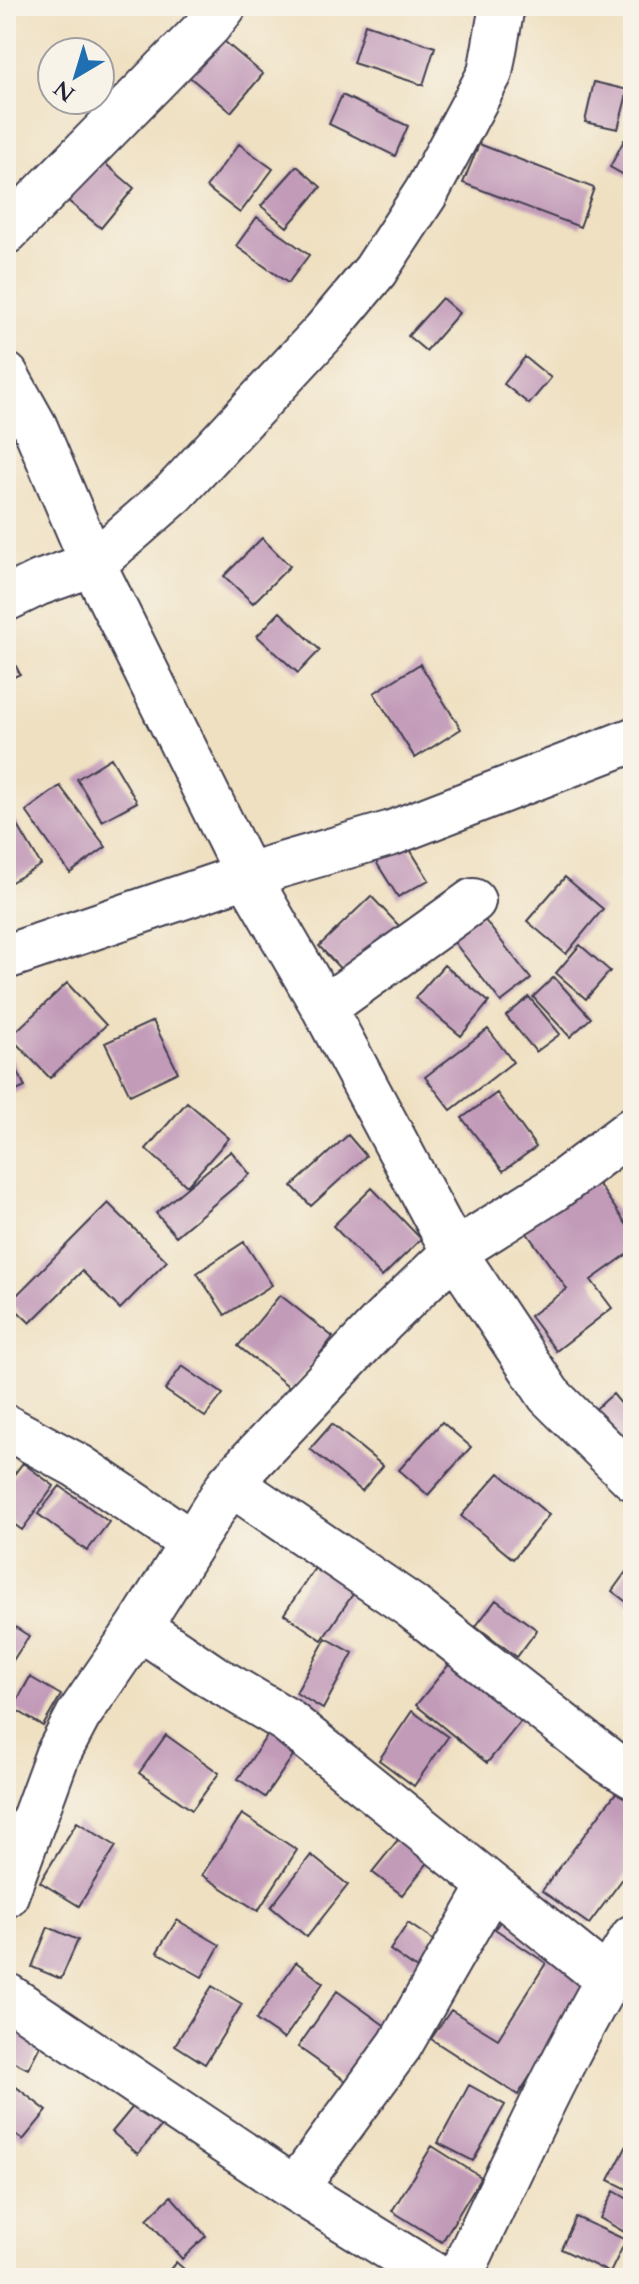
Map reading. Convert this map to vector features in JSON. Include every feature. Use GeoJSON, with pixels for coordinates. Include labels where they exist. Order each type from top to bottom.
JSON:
{"type":"FeatureCollection","features":[{"type":"Feature","properties":{"kind":"street"},"geometry":{"type":"LineString","coordinates":[[6,232],[224,6]]}},
{"type":"Feature","properties":{"kind":"street"},"geometry":{"type":"LineString","coordinates":[[6,599],[39,583],[93,564],[174,493],[324,332],[375,271],[426,193],[490,73],[502,6]]}},
{"type":"Feature","properties":{"kind":"street"},"geometry":{"type":"LineString","coordinates":[[6,375],[35,427],[93,564],[247,875],[324,1008],[454,1252],[549,1395],[633,1478]]}},
{"type":"Feature","properties":{"kind":"street"},"geometry":{"type":"LineString","coordinates":[[6,957],[247,875],[392,833],[633,740]]}},
{"type":"Feature","properties":{"kind":"street"},"geometry":{"type":"LineString","coordinates":[[324,1008],[473,901]]}},
{"type":"Feature","properties":{"kind":"street"},"geometry":{"type":"LineString","coordinates":[[6,1895],[57,1756],[78,1716],[139,1627],[230,1483],[383,1321],[454,1252],[551,1191],[633,1129]]}},
{"type":"Feature","properties":{"kind":"street"},"geometry":{"type":"LineString","coordinates":[[6,1427],[78,1466],[192,1543]]}},
{"type":"Feature","properties":{"kind":"street"},"geometry":{"type":"LineString","coordinates":[[230,1483],[411,1606],[610,1762],[633,1776]]}},
{"type":"Feature","properties":{"kind":"street"},"geometry":{"type":"LineString","coordinates":[[139,1627],[213,1677],[286,1720],[607,1979]]}},
{"type":"Feature","properties":{"kind":"street"},"geometry":{"type":"LineString","coordinates":[[295,2189],[400,2045],[491,1886]]}},
{"type":"Feature","properties":{"kind":"street"},"geometry":{"type":"LineString","coordinates":[[459,2278],[522,2145],[607,1979],[633,1937]]}},
{"type":"Feature","properties":{"kind":"street"},"geometry":{"type":"LineString","coordinates":[[6,1995],[295,2189],[438,2278]]}},
{"type":"Feature","properties":{"kind":"building"},"geometry":{"type":"Polygon","coordinates":[[[365,24],[435,47],[423,85],[353,63],[365,24]]]}},
{"type":"Feature","properties":{"kind":"building"},"geometry":{"type":"Polygon","coordinates":[[[218,36],[263,74],[231,112],[186,74],[218,36]]]}},
{"type":"Feature","properties":{"kind":"building"},"geometry":{"type":"Polygon","coordinates":[[[594,82],[628,90],[618,129],[585,122],[594,82]]]}},
{"type":"Feature","properties":{"kind":"building"},"geometry":{"type":"Polygon","coordinates":[[[342,95],[408,126],[395,156],[329,124],[342,95]]]}},
{"type":"Feature","properties":{"kind":"building"},"geometry":{"type":"Polygon","coordinates":[[[624,140],[633,145],[633,180],[610,167],[624,140]]]}},
{"type":"Feature","properties":{"kind":"building"},"geometry":{"type":"Polygon","coordinates":[[[239,144],[273,169],[240,213],[206,187],[239,144]]]}},
{"type":"Feature","properties":{"kind":"building"},"geometry":{"type":"Polygon","coordinates":[[[479,144],[594,188],[580,227],[463,183],[479,144]]]}},
{"type":"Feature","properties":{"kind":"building"},"geometry":{"type":"Polygon","coordinates":[[[101,160],[134,188],[101,228],[67,200],[101,160]]]}},
{"type":"Feature","properties":{"kind":"building"},"geometry":{"type":"Polygon","coordinates":[[[297,166],[321,187],[287,227],[261,206],[297,166]]]}},
{"type":"Feature","properties":{"kind":"building"},"geometry":{"type":"Polygon","coordinates":[[[257,217],[309,255],[288,283],[236,246],[257,217]]]}},
{"type":"Feature","properties":{"kind":"building"},"geometry":{"type":"Polygon","coordinates":[[[442,298],[459,313],[426,351],[408,336],[442,298]]]}},
{"type":"Feature","properties":{"kind":"building"},"geometry":{"type":"Polygon","coordinates":[[[525,357],[551,378],[529,404],[504,384],[525,357]]]}},
{"type":"Feature","properties":{"kind":"building"},"geometry":{"type":"Polygon","coordinates":[[[262,538],[290,566],[253,603],[224,576],[262,538]]]}},
{"type":"Feature","properties":{"kind":"building"},"geometry":{"type":"Polygon","coordinates":[[[280,612],[320,650],[298,673],[257,636],[280,612]]]}},
{"type":"Feature","properties":{"kind":"building"},"geometry":{"type":"Polygon","coordinates":[[[6,647],[20,674],[6,681],[6,647]]]}},
{"type":"Feature","properties":{"kind":"building"},"geometry":{"type":"Polygon","coordinates":[[[420,664],[461,729],[415,758],[374,693],[420,664]]]}},
{"type":"Feature","properties":{"kind":"building"},"geometry":{"type":"Polygon","coordinates":[[[111,758],[137,802],[102,821],[77,779],[111,758]]]}},
{"type":"Feature","properties":{"kind":"building"},"geometry":{"type":"Polygon","coordinates":[[[60,786],[106,847],[70,873],[26,811],[60,786]]]}},
{"type":"Feature","properties":{"kind":"building"},"geometry":{"type":"Polygon","coordinates":[[[14,819],[41,865],[6,885],[6,823],[14,819]]]}},
{"type":"Feature","properties":{"kind":"building"},"geometry":{"type":"Polygon","coordinates":[[[404,840],[429,880],[398,897],[373,857],[404,840]]]}},
{"type":"Feature","properties":{"kind":"building"},"geometry":{"type":"Polygon","coordinates":[[[565,877],[603,909],[566,954],[527,921],[565,877]]]}},
{"type":"Feature","properties":{"kind":"building"},"geometry":{"type":"Polygon","coordinates":[[[371,896],[402,929],[349,978],[319,946],[371,896]]]}},
{"type":"Feature","properties":{"kind":"building"},"geometry":{"type":"Polygon","coordinates":[[[480,914],[531,979],[501,1002],[450,937],[480,914]]]}},
{"type":"Feature","properties":{"kind":"building"},"geometry":{"type":"Polygon","coordinates":[[[580,945],[610,971],[586,999],[556,973],[580,945]]]}},
{"type":"Feature","properties":{"kind":"building"},"geometry":{"type":"Polygon","coordinates":[[[444,965],[489,1002],[461,1036],[415,998],[444,965]]]}},
{"type":"Feature","properties":{"kind":"building"},"geometry":{"type":"Polygon","coordinates":[[[554,977],[591,1018],[570,1037],[533,997],[554,977]]]}},
{"type":"Feature","properties":{"kind":"building"},"geometry":{"type":"Polygon","coordinates":[[[67,983],[106,1025],[50,1078],[10,1037],[67,983]]]}},
{"type":"Feature","properties":{"kind":"building"},"geometry":{"type":"Polygon","coordinates":[[[529,997],[560,1034],[536,1052],[506,1016],[529,997]]]}},
{"type":"Feature","properties":{"kind":"building"},"geometry":{"type":"Polygon","coordinates":[[[153,1021],[178,1072],[130,1095],[105,1043],[153,1021]]]}},
{"type":"Feature","properties":{"kind":"building"},"geometry":{"type":"Polygon","coordinates":[[[488,1029],[513,1062],[451,1110],[425,1077],[488,1029]]]}},
{"type":"Feature","properties":{"kind":"building"},"geometry":{"type":"Polygon","coordinates":[[[6,1045],[25,1087],[6,1096],[6,1045]]]}},
{"type":"Feature","properties":{"kind":"building"},"geometry":{"type":"Polygon","coordinates":[[[497,1093],[536,1147],[503,1171],[462,1118],[497,1093]]]}},
{"type":"Feature","properties":{"kind":"building"},"geometry":{"type":"Polygon","coordinates":[[[187,1102],[229,1138],[187,1186],[146,1149],[187,1102]]]}},
{"type":"Feature","properties":{"kind":"building"},"geometry":{"type":"Polygon","coordinates":[[[348,1135],[366,1156],[311,1206],[292,1186],[348,1135]]]}},
{"type":"Feature","properties":{"kind":"building"},"geometry":{"type":"Polygon","coordinates":[[[231,1151],[250,1174],[176,1236],[156,1213],[231,1151]]]}},
{"type":"Feature","properties":{"kind":"building"},"geometry":{"type":"Polygon","coordinates":[[[595,1179],[633,1234],[633,1250],[591,1280],[612,1308],[556,1351],[530,1316],[567,1289],[524,1229],[595,1179]]]}},
{"type":"Feature","properties":{"kind":"building"},"geometry":{"type":"Polygon","coordinates":[[[372,1188],[421,1239],[382,1277],[333,1226],[372,1188]]]}},
{"type":"Feature","properties":{"kind":"building"},"geometry":{"type":"Polygon","coordinates":[[[108,1203],[167,1261],[120,1309],[82,1271],[30,1323],[9,1303],[108,1203]]]}},
{"type":"Feature","properties":{"kind":"building"},"geometry":{"type":"Polygon","coordinates":[[[244,1242],[272,1285],[225,1315],[197,1273],[244,1242]]]}},
{"type":"Feature","properties":{"kind":"building"},"geometry":{"type":"Polygon","coordinates":[[[280,1295],[333,1337],[292,1389],[238,1346],[280,1295]]]}},
{"type":"Feature","properties":{"kind":"building"},"geometry":{"type":"Polygon","coordinates":[[[182,1366],[223,1394],[205,1417],[165,1390],[182,1366]]]}},
{"type":"Feature","properties":{"kind":"building"},"geometry":{"type":"Polygon","coordinates":[[[613,1394],[633,1418],[633,1440],[624,1448],[592,1412],[613,1394]]]}},
{"type":"Feature","properties":{"kind":"building"},"geometry":{"type":"Polygon","coordinates":[[[442,1422],[471,1447],[428,1495],[399,1470],[442,1422]]]}},
{"type":"Feature","properties":{"kind":"building"},"geometry":{"type":"Polygon","coordinates":[[[332,1424],[383,1466],[362,1491],[310,1449],[332,1424]]]}},
{"type":"Feature","properties":{"kind":"building"},"geometry":{"type":"Polygon","coordinates":[[[23,1463],[54,1486],[22,1530],[6,1518],[6,1485],[23,1463]]]}},
{"type":"Feature","properties":{"kind":"building"},"geometry":{"type":"Polygon","coordinates":[[[499,1473],[549,1515],[513,1559],[461,1516],[499,1473]]]}},
{"type":"Feature","properties":{"kind":"building"},"geometry":{"type":"Polygon","coordinates":[[[60,1486],[109,1522],[87,1551],[38,1514],[60,1486]]]}},
{"type":"Feature","properties":{"kind":"building"},"geometry":{"type":"Polygon","coordinates":[[[321,1559],[359,1585],[322,1640],[284,1614],[321,1559]]]}},
{"type":"Feature","properties":{"kind":"building"},"geometry":{"type":"Polygon","coordinates":[[[633,1562],[633,1607],[612,1591],[633,1562]]]}},
{"type":"Feature","properties":{"kind":"building"},"geometry":{"type":"Polygon","coordinates":[[[496,1600],[537,1630],[517,1657],[476,1626],[496,1600]]]}},
{"type":"Feature","properties":{"kind":"building"},"geometry":{"type":"Polygon","coordinates":[[[6,1621],[29,1636],[6,1671],[6,1621]]]}},
{"type":"Feature","properties":{"kind":"building"},"geometry":{"type":"Polygon","coordinates":[[[326,1638],[353,1653],[323,1709],[296,1693],[326,1638]]]}},
{"type":"Feature","properties":{"kind":"building"},"geometry":{"type":"Polygon","coordinates":[[[459,1652],[531,1709],[487,1763],[416,1705],[459,1652]]]}},
{"type":"Feature","properties":{"kind":"building"},"geometry":{"type":"Polygon","coordinates":[[[30,1677],[61,1695],[43,1726],[13,1708],[30,1677]]]}},
{"type":"Feature","properties":{"kind":"building"},"geometry":{"type":"Polygon","coordinates":[[[412,1711],[448,1737],[414,1786],[379,1760],[412,1711]]]}},
{"type":"Feature","properties":{"kind":"building"},"geometry":{"type":"Polygon","coordinates":[[[282,1713],[309,1732],[265,1797],[238,1779],[282,1713]]]}},
{"type":"Feature","properties":{"kind":"building"},"geometry":{"type":"Polygon","coordinates":[[[166,1735],[219,1773],[192,1810],[139,1773],[166,1735]]]}},
{"type":"Feature","properties":{"kind":"building"},"geometry":{"type":"Polygon","coordinates":[[[618,1790],[633,1801],[633,1865],[589,1924],[542,1891],[618,1790]]]}},
{"type":"Feature","properties":{"kind":"building"},"geometry":{"type":"Polygon","coordinates":[[[242,1814],[297,1850],[258,1911],[202,1875],[242,1814]]]}},
{"type":"Feature","properties":{"kind":"building"},"geometry":{"type":"Polygon","coordinates":[[[413,1821],[443,1844],[402,1895],[372,1872],[413,1821]]]}},
{"type":"Feature","properties":{"kind":"building"},"geometry":{"type":"Polygon","coordinates":[[[77,1822],[116,1846],[79,1906],[40,1882],[77,1822]]]}},
{"type":"Feature","properties":{"kind":"building"},"geometry":{"type":"Polygon","coordinates":[[[311,1855],[348,1885],[307,1937],[271,1907],[311,1855]]]}},
{"type":"Feature","properties":{"kind":"building"},"geometry":{"type":"Polygon","coordinates":[[[511,1905],[602,1963],[518,2095],[431,2039],[451,2010],[498,2039],[546,1963],[495,1929],[511,1905]]]}},
{"type":"Feature","properties":{"kind":"building"},"geometry":{"type":"Polygon","coordinates":[[[177,1920],[220,1945],[202,1977],[157,1952],[177,1920]]]}},
{"type":"Feature","properties":{"kind":"building"},"geometry":{"type":"Polygon","coordinates":[[[408,1923],[446,1949],[427,1976],[390,1950],[408,1923]]]}},
{"type":"Feature","properties":{"kind":"building"},"geometry":{"type":"Polygon","coordinates":[[[48,1927],[78,1940],[61,1979],[32,1967],[48,1927]]]}},
{"type":"Feature","properties":{"kind":"building"},"geometry":{"type":"Polygon","coordinates":[[[296,1962],[323,1983],[284,2039],[256,2020],[296,1962]]]}},
{"type":"Feature","properties":{"kind":"building"},"geometry":{"type":"Polygon","coordinates":[[[212,1986],[242,2004],[205,2064],[175,2045],[212,1986]]]}},
{"type":"Feature","properties":{"kind":"building"},"geometry":{"type":"Polygon","coordinates":[[[337,1991],[395,2033],[356,2088],[298,2047],[337,1991]]]}},
{"type":"Feature","properties":{"kind":"building"},"geometry":{"type":"Polygon","coordinates":[[[60,2007],[28,2069],[6,2058],[6,2018],[60,2007]]]}},
{"type":"Feature","properties":{"kind":"building"},"geometry":{"type":"Polygon","coordinates":[[[6,2079],[47,2111],[23,2140],[6,2127],[6,2079]]]}},
{"type":"Feature","properties":{"kind":"building"},"geometry":{"type":"Polygon","coordinates":[[[469,2085],[505,2105],[473,2161],[438,2143],[469,2085]]]}},
{"type":"Feature","properties":{"kind":"building"},"geometry":{"type":"Polygon","coordinates":[[[146,2091],[172,2113],[138,2154],[112,2132],[146,2091]]]}},
{"type":"Feature","properties":{"kind":"building"},"geometry":{"type":"Polygon","coordinates":[[[633,2134],[633,2192],[609,2180],[633,2134]]]}},
{"type":"Feature","properties":{"kind":"building"},"geometry":{"type":"Polygon","coordinates":[[[432,2146],[481,2177],[442,2242],[392,2211],[432,2146]]]}},
{"type":"Feature","properties":{"kind":"building"},"geometry":{"type":"Polygon","coordinates":[[[614,2191],[633,2202],[633,2237],[600,2218],[614,2191]]]}},
{"type":"Feature","properties":{"kind":"building"},"geometry":{"type":"Polygon","coordinates":[[[171,2196],[206,2236],[182,2259],[147,2219],[171,2196]]]}},
{"type":"Feature","properties":{"kind":"building"},"geometry":{"type":"Polygon","coordinates":[[[576,2217],[626,2240],[610,2273],[561,2249],[576,2217]]]}},
{"type":"Feature","properties":{"kind":"building"},"geometry":{"type":"Polygon","coordinates":[[[176,2262],[194,2278],[163,2278],[176,2262]]]}}]}
